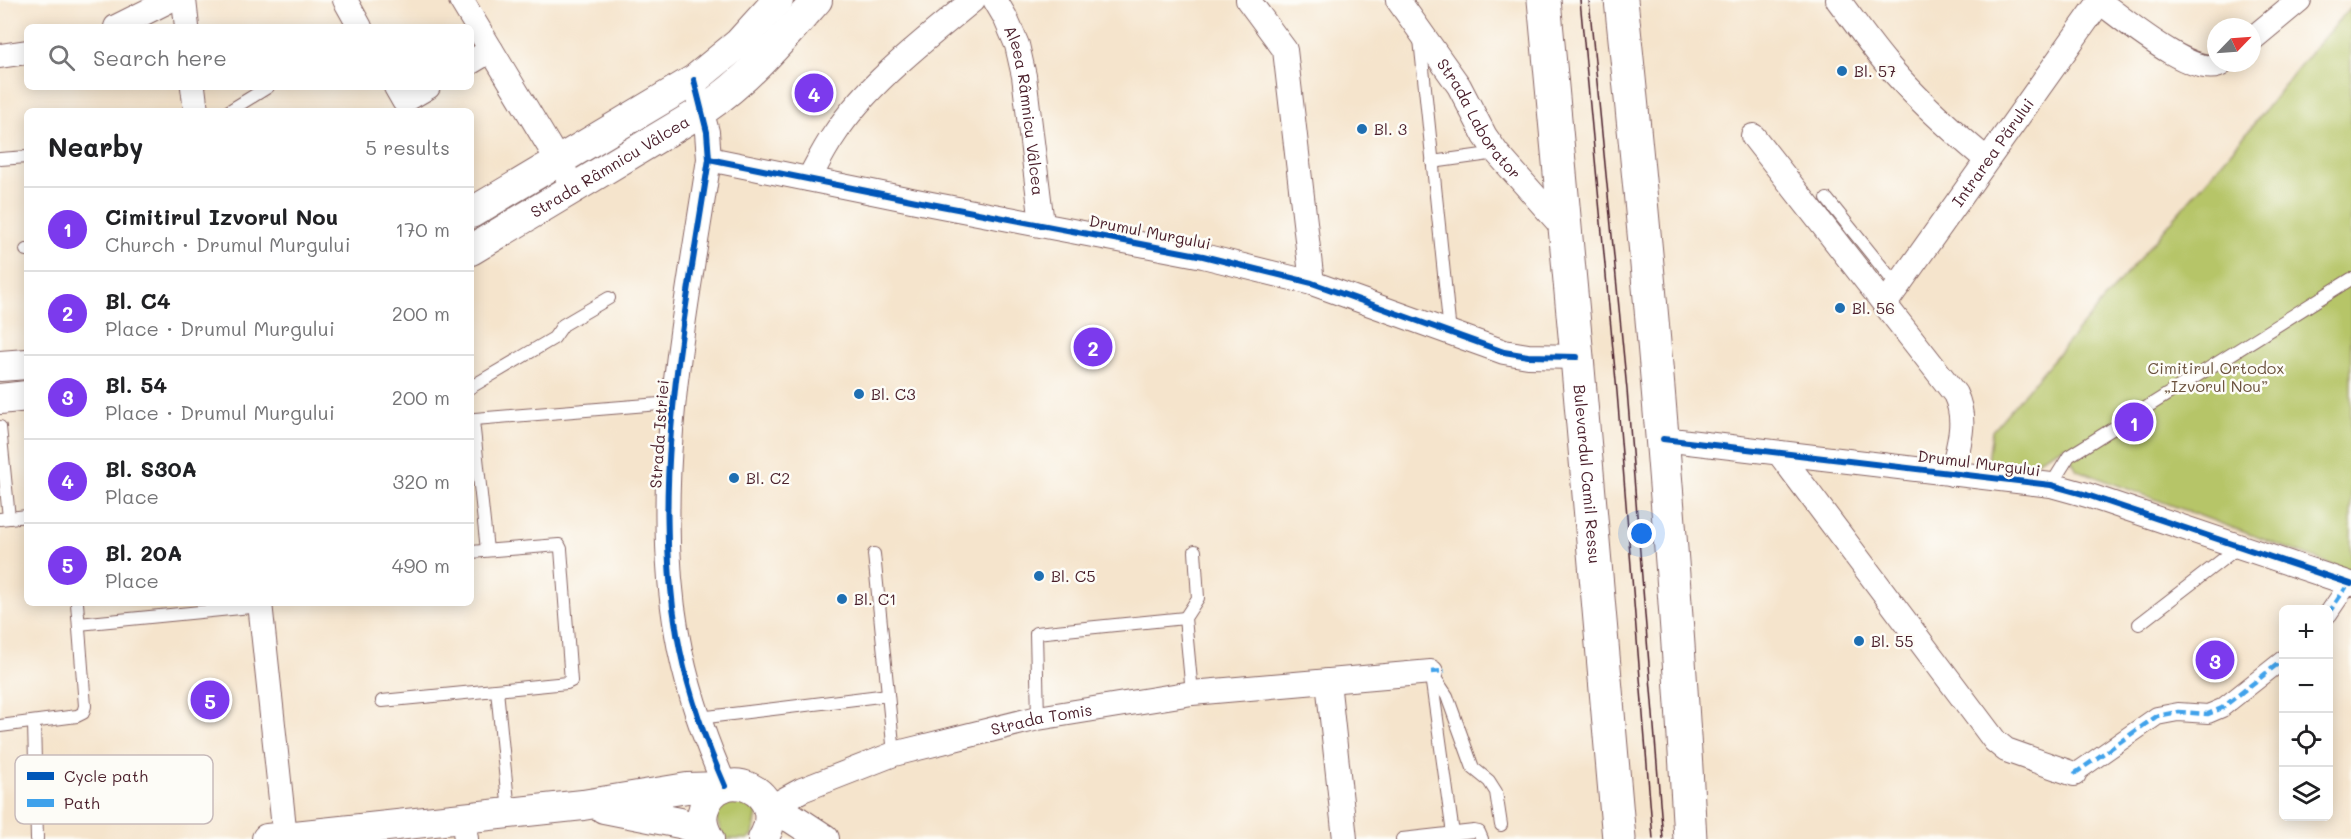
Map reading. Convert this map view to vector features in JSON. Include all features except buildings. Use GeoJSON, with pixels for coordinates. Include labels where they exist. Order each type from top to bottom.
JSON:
{"type":"FeatureCollection","features":[{"type":"Feature","properties":{"kind":"main road","name":"Bulevardul Camil Ressu"},"geometry":{"type":"LineString","coordinates":[[1544,0],[1619,839]]}},
{"type":"Feature","properties":{"kind":"main road"},"geometry":{"type":"LineString","coordinates":[[1621,0],[1663,438],[1690,839]]}},
{"type":"Feature","properties":{"kind":"street"},"geometry":{"type":"LineString","coordinates":[[120,24],[145,6],[170,0]]}},
{"type":"Feature","properties":{"kind":"street"},"geometry":{"type":"LineString","coordinates":[[184,0],[187,24]]}},
{"type":"Feature","properties":{"kind":"street"},"geometry":{"type":"LineString","coordinates":[[345,0],[358,24]]}},
{"type":"Feature","properties":{"kind":"street"},"geometry":{"type":"LineString","coordinates":[[461,0],[470,24]]}},
{"type":"Feature","properties":{"kind":"street","name":"Strada Râmnicu Vâlcea"},"geometry":{"type":"LineString","coordinates":[[474,211],[694,80],[739,43],[778,0]]}},
{"type":"Feature","properties":{"kind":"street","name":"Strada Râmnicu Vâlcea"},"geometry":{"type":"LineString","coordinates":[[474,248],[575,189],[729,93],[755,70],[817,0]]}},
{"type":"Feature","properties":{"kind":"street"},"geometry":{"type":"LineString","coordinates":[[809,179],[834,135],[861,101],[925,39],[973,0]]}},
{"type":"Feature","properties":{"kind":"street","name":"Aleea Râmnicu Vâlcea"},"geometry":{"type":"LineString","coordinates":[[995,0],[1017,45],[1024,76],[1042,224]]}},
{"type":"Feature","properties":{"kind":"street"},"geometry":{"type":"LineString","coordinates":[[1248,0],[1285,50],[1312,283]]}},
{"type":"Feature","properties":{"kind":"street","name":"Strada Laborator"},"geometry":{"type":"LineString","coordinates":[[1398,0],[1459,86],[1485,136],[1497,153],[1566,231]]}},
{"type":"Feature","properties":{"kind":"street"},"geometry":{"type":"LineString","coordinates":[[1415,0],[1419,29]]}},
{"type":"Feature","properties":{"kind":"street"},"geometry":{"type":"LineString","coordinates":[[1838,0],[1886,63],[1912,92],[1941,121],[1987,160]]}},
{"type":"Feature","properties":{"kind":"street"},"geometry":{"type":"LineString","coordinates":[[2261,32],[2299,0]]}},
{"type":"Feature","properties":{"kind":"street"},"geometry":{"type":"LineString","coordinates":[[2100,1],[2183,60],[2207,67]]}},
{"type":"Feature","properties":{"kind":"street","name":"Intrarea Părului"},"geometry":{"type":"LineString","coordinates":[[1892,296],[2100,1]]}},
{"type":"Feature","properties":{"kind":"street"},"geometry":{"type":"LineString","coordinates":[[474,36],[481,56],[575,189]]}},
{"type":"Feature","properties":{"kind":"street"},"geometry":{"type":"LineString","coordinates":[[0,56],[24,52]]}},
{"type":"Feature","properties":{"kind":"street","name":"Strada Istriei"},"geometry":{"type":"LineString","coordinates":[[694,80],[707,132],[709,159],[672,404],[668,507],[671,590],[677,636],[699,718],[724,786]]}},
{"type":"Feature","properties":{"kind":"street"},"geometry":{"type":"LineString","coordinates":[[193,90],[196,108]]}},
{"type":"Feature","properties":{"kind":"street"},"geometry":{"type":"LineString","coordinates":[[402,100],[422,90]]}},
{"type":"Feature","properties":{"kind":"street"},"geometry":{"type":"LineString","coordinates":[[1753,136],[1892,296],[1955,394],[1961,406],[1963,420],[1952,474]]}},
{"type":"Feature","properties":{"kind":"street","name":"Drumul Murgului"},"geometry":{"type":"LineString","coordinates":[[709,159],[1203,256],[1312,283],[1513,354],[1577,357]]}},
{"type":"Feature","properties":{"kind":"street"},"geometry":{"type":"LineString","coordinates":[[0,366],[24,364]]}},
{"type":"Feature","properties":{"kind":"street"},"geometry":{"type":"LineString","coordinates":[[0,399],[24,396]]}},
{"type":"Feature","properties":{"kind":"street","name":"Drumul Murgului"},"geometry":{"type":"LineString","coordinates":[[1663,438],[2051,485],[2087,495],[2350,584]]}},
{"type":"Feature","properties":{"kind":"street"},"geometry":{"type":"LineString","coordinates":[[1779,453],[1995,741],[2006,750],[2074,774],[2157,716],[2178,712],[2208,714],[2222,708],[2279,662]]}},
{"type":"Feature","properties":{"kind":"street"},"geometry":{"type":"LineString","coordinates":[[2333,607],[2350,584]]}},
{"type":"Feature","properties":{"kind":"street"},"geometry":{"type":"LineString","coordinates":[[261,606],[276,838],[465,828],[509,812],[584,804],[687,788],[739,784],[752,788],[762,796],[769,808],[771,819],[769,829],[763,839]]}},
{"type":"Feature","properties":{"kind":"street","name":"Strada Tomis"},"geometry":{"type":"LineString","coordinates":[[769,808],[802,790],[894,754],[1038,718],[1192,693],[1431,672]]}},
{"type":"Feature","properties":{"kind":"street"},"geometry":{"type":"LineString","coordinates":[[1328,681],[1345,839]]}},
{"type":"Feature","properties":{"kind":"street"},"geometry":{"type":"LineString","coordinates":[[707,835],[702,822],[703,811],[713,793],[724,786]]}},
{"type":"Feature","properties":{"kind":"street"},"geometry":{"type":"LineString","coordinates":[[584,804],[680,823],[707,835]]}},
{"type":"Feature","properties":{"kind":"street"},"geometry":{"type":"LineString","coordinates":[[769,808],[792,818],[824,839]]}},
{"type":"Feature","properties":{"kind":"lane"},"geometry":{"type":"LineString","coordinates":[[1419,29],[1450,333]]}},
{"type":"Feature","properties":{"kind":"lane"},"geometry":{"type":"LineString","coordinates":[[233,108],[263,90]]}},
{"type":"Feature","properties":{"kind":"lane"},"geometry":{"type":"LineString","coordinates":[[1432,162],[1497,153]]}},
{"type":"Feature","properties":{"kind":"lane"},"geometry":{"type":"LineString","coordinates":[[0,159],[24,157]]}},
{"type":"Feature","properties":{"kind":"lane"},"geometry":{"type":"LineString","coordinates":[[1827,199],[1892,296]]}},
{"type":"Feature","properties":{"kind":"lane"},"geometry":{"type":"LineString","coordinates":[[2051,485],[2069,456],[2351,279]]}},
{"type":"Feature","properties":{"kind":"lane"},"geometry":{"type":"LineString","coordinates":[[474,385],[554,338],[563,325],[609,298]]}},
{"type":"Feature","properties":{"kind":"lane"},"geometry":{"type":"LineString","coordinates":[[474,420],[477,418],[672,404]]}},
{"type":"Feature","properties":{"kind":"lane"},"geometry":{"type":"LineString","coordinates":[[0,427],[5,518],[24,516]]}},
{"type":"Feature","properties":{"kind":"lane"},"geometry":{"type":"LineString","coordinates":[[474,449],[487,550]]}},
{"type":"Feature","properties":{"kind":"lane"},"geometry":{"type":"LineString","coordinates":[[382,701],[567,683],[572,676],[561,549],[555,544],[474,552]]}},
{"type":"Feature","properties":{"kind":"lane"},"geometry":{"type":"LineString","coordinates":[[2139,624],[2241,546]]}},
{"type":"Feature","properties":{"kind":"lane"},"geometry":{"type":"LineString","coordinates":[[1192,693],[1185,618],[1198,598],[1195,550]]}},
{"type":"Feature","properties":{"kind":"lane"},"geometry":{"type":"LineString","coordinates":[[874,554],[894,754]]}},
{"type":"Feature","properties":{"kind":"lane"},"geometry":{"type":"LineString","coordinates":[[0,726],[77,717],[83,713],[85,706],[76,606]]}},
{"type":"Feature","properties":{"kind":"lane"},"geometry":{"type":"LineString","coordinates":[[79,624],[251,606]]}},
{"type":"Feature","properties":{"kind":"lane"},"geometry":{"type":"LineString","coordinates":[[1038,718],[1036,633],[1185,618]]}},
{"type":"Feature","properties":{"kind":"lane"},"geometry":{"type":"LineString","coordinates":[[1431,672],[1447,696],[1473,768],[1489,782],[1496,792],[1501,825]]}},
{"type":"Feature","properties":{"kind":"lane"},"geometry":{"type":"LineString","coordinates":[[1431,672],[1453,834]]}},
{"type":"Feature","properties":{"kind":"lane"},"geometry":{"type":"LineString","coordinates":[[497,690],[509,812]]}},
{"type":"Feature","properties":{"kind":"lane"},"geometry":{"type":"LineString","coordinates":[[699,718],[888,695]]}},
{"type":"Feature","properties":{"kind":"lane"},"geometry":{"type":"LineString","coordinates":[[34,723],[35,755]]}},
{"type":"Feature","properties":{"kind":"lane"},"geometry":{"type":"LineString","coordinates":[[37,824],[38,839]]}},
{"type":"Feature","properties":{"kind":"lane"},"geometry":{"type":"LineString","coordinates":[[1402,839],[1474,831],[1479,832],[1482,839]]}},
{"type":"Feature","properties":{"kind":"green space","name":"Cimitirul Ortodox „Izvorul Nou”"},"geometry":{"type":"Polygon","coordinates":[[[2351,7],[2351,572],[2077,470],[2064,446],[2011,474],[1987,469],[1992,431],[2245,135],[2309,54],[2351,7]]]}},
{"type":"Feature","properties":{"kind":"green space"},"geometry":{"type":"Polygon","coordinates":[[[731,795],[758,807],[753,836],[748,839],[724,839],[713,811],[731,795]]]}},
{"type":"Feature","properties":{"kind":"tram line"},"geometry":{"type":"LineString","coordinates":[[1580,0],[1617,392],[1653,839]]}},
{"type":"Feature","properties":{"kind":"tram line"},"geometry":{"type":"LineString","coordinates":[[1589,0],[1627,390],[1663,839]]}},
{"type":"Feature","properties":{"kind":"marked path"},"geometry":{"type":"LineString","coordinates":[[2333,607],[2349,583]]}},
{"type":"Feature","properties":{"kind":"marked path"},"geometry":{"type":"LineString","coordinates":[[2074,774],[2157,716],[2178,712],[2208,714],[2222,708],[2279,663]]}},
{"type":"Feature","properties":{"kind":"marked path"},"geometry":{"type":"LineString","coordinates":[[1431,672],[1445,671]]}},
{"type":"Feature","properties":{"kind":"cycle path"},"geometry":{"type":"LineString","coordinates":[[694,80],[707,132],[709,159],[674,396],[667,516],[670,576],[677,634],[685,673],[703,731],[725,786]]}},
{"type":"Feature","properties":{"kind":"cycle path"},"geometry":{"type":"LineString","coordinates":[[709,159],[1203,256],[1312,283],[1504,352],[1528,356],[1577,357]]}},
{"type":"Feature","properties":{"kind":"cycle path"},"geometry":{"type":"LineString","coordinates":[[1663,439],[2051,485],[2351,584]]}},
{"type":"Feature","properties":{"kind":"place","name":"Bl. 57"},"geometry":{"type":"Point","coordinates":[1842,71]}},
{"type":"Feature","properties":{"kind":"place","name":"Bl. S30A"},"geometry":{"type":"Point","coordinates":[814,93]}},
{"type":"Feature","properties":{"kind":"place","name":"Bl. 3"},"geometry":{"type":"Point","coordinates":[1362,129]}},
{"type":"Feature","properties":{"kind":"place","name":"Bl. 56"},"geometry":{"type":"Point","coordinates":[1840,308]}},
{"type":"Feature","properties":{"kind":"place","name":"Bl. C4"},"geometry":{"type":"Point","coordinates":[1093,347]}},
{"type":"Feature","properties":{"kind":"place","name":"Bl. C3"},"geometry":{"type":"Point","coordinates":[859,394]}},
{"type":"Feature","properties":{"kind":"place","name":"Cimitirul Izvorul Nou"},"geometry":{"type":"Point","coordinates":[2134,422]}},
{"type":"Feature","properties":{"kind":"place","name":"Bl. C2"},"geometry":{"type":"Point","coordinates":[734,478]}},
{"type":"Feature","properties":{"kind":"place","name":"Bl. C5"},"geometry":{"type":"Point","coordinates":[1039,576]}},
{"type":"Feature","properties":{"kind":"place","name":"Bl. C1"},"geometry":{"type":"Point","coordinates":[842,599]}},
{"type":"Feature","properties":{"kind":"place","name":"Bl. 55"},"geometry":{"type":"Point","coordinates":[1859,641]}},
{"type":"Feature","properties":{"kind":"place","name":"Bl. 54"},"geometry":{"type":"Point","coordinates":[2215,660]}},
{"type":"Feature","properties":{"kind":"place","name":"Bl. 20A"},"geometry":{"type":"Point","coordinates":[210,700]}}]}
